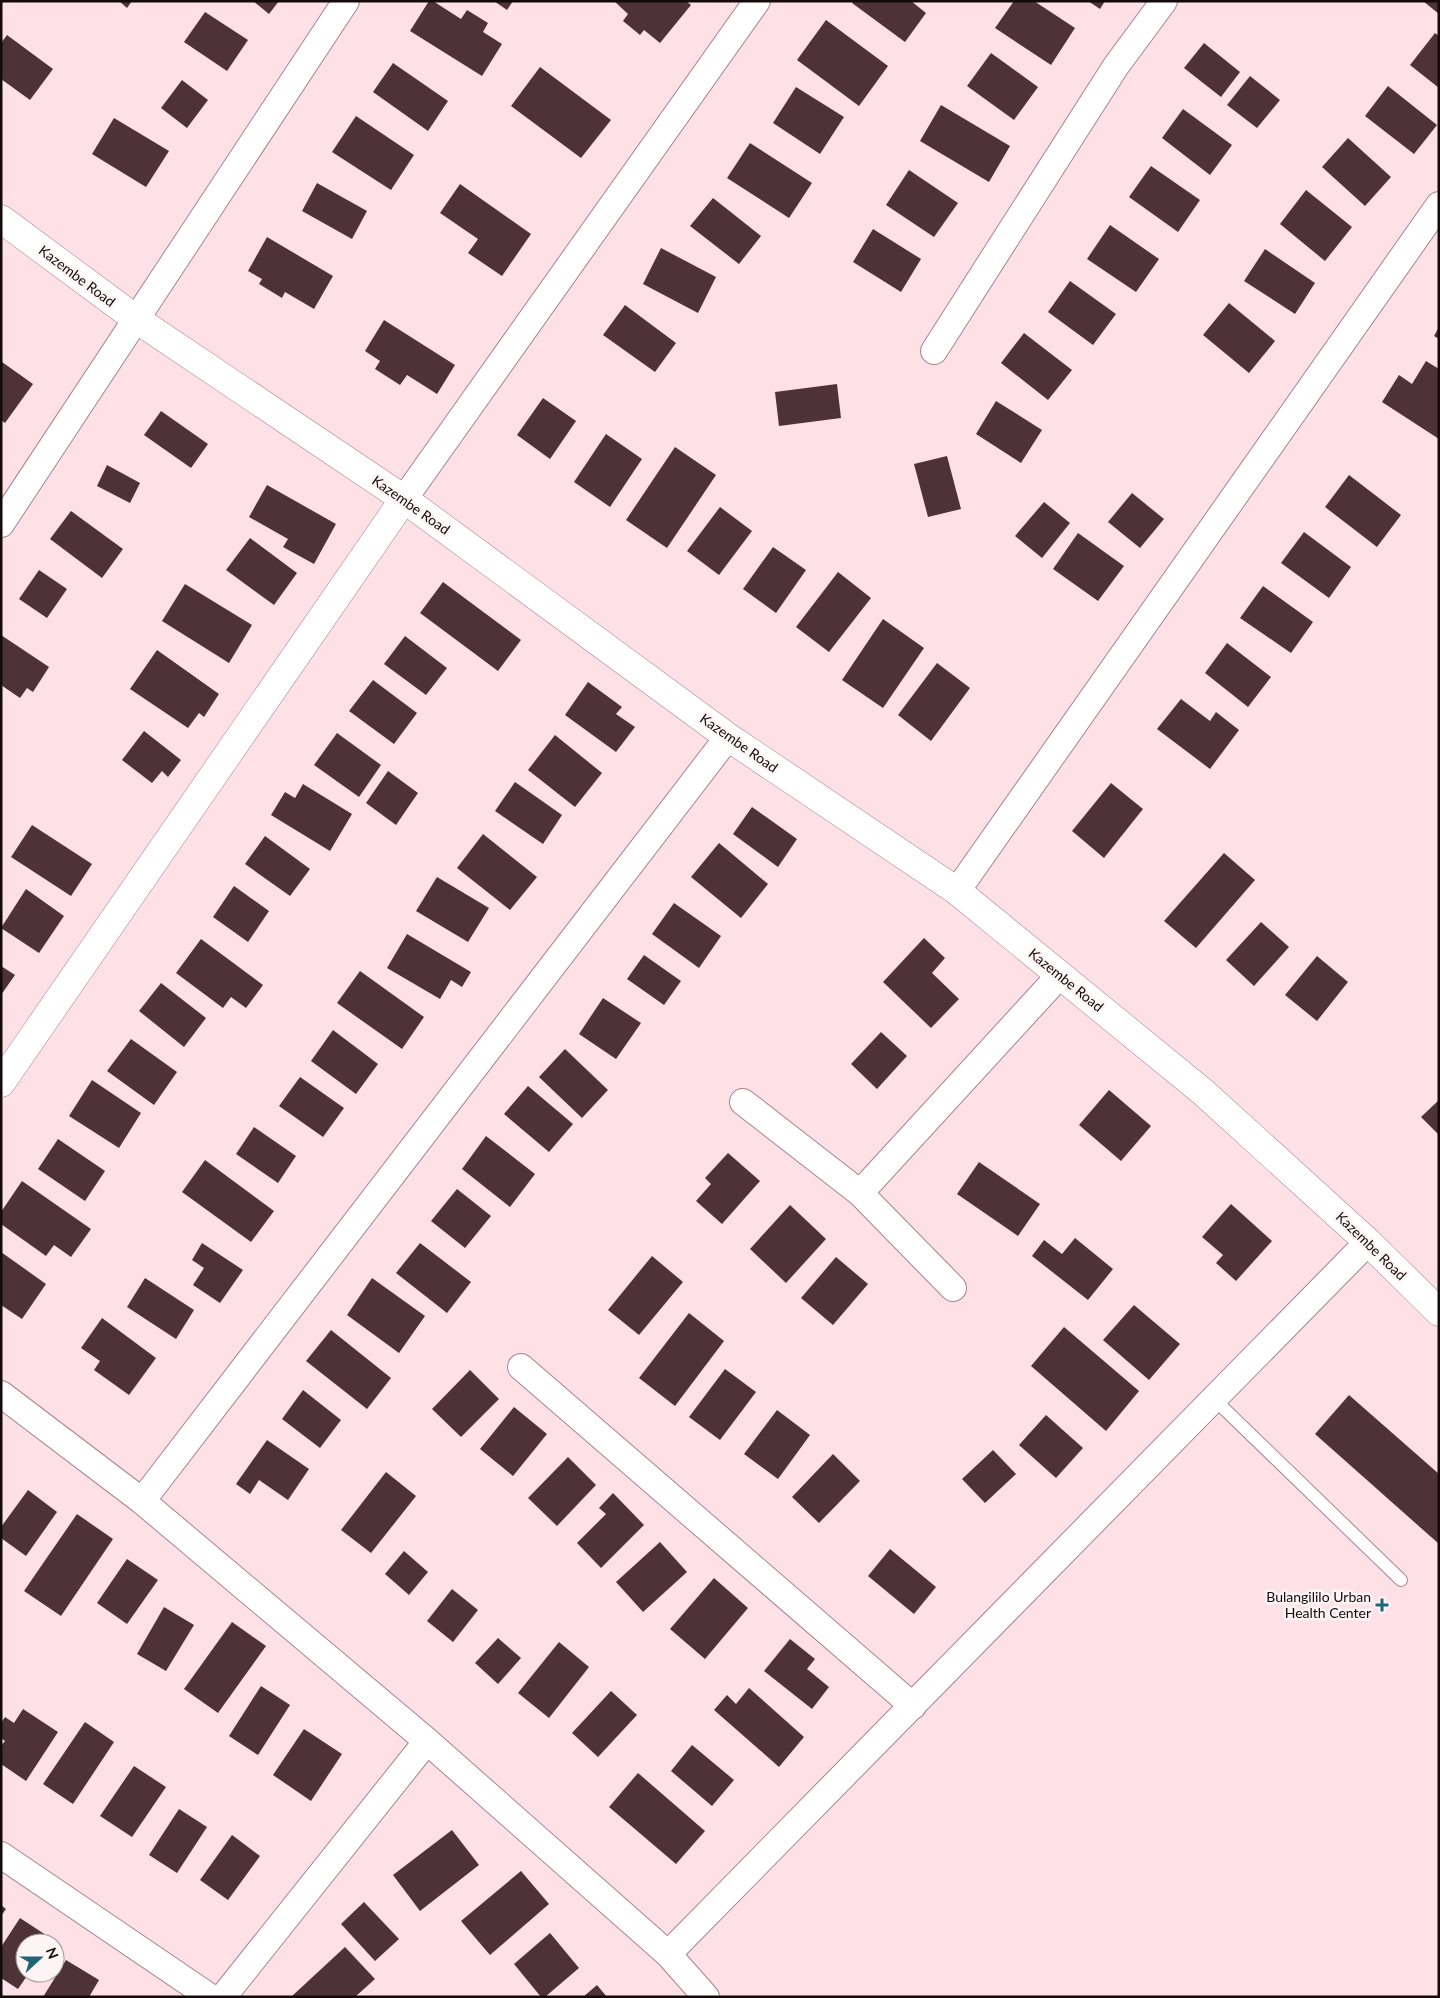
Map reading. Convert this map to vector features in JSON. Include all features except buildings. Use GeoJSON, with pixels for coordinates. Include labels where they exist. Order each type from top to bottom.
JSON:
{"type":"FeatureCollection","features":[{"type":"Feature","properties":{"kind":"main road","name":"Kazembe Road"},"geometry":{"type":"LineString","coordinates":[[1,219],[136,319],[404,499],[728,737],[958,891],[1203,1092],[1368,1242],[1439,1312]]}},
{"type":"Feature","properties":{"kind":"main road"},"geometry":{"type":"LineString","coordinates":[[1,1083],[404,499]]}},
{"type":"Feature","properties":{"kind":"street"},"geometry":{"type":"LineString","coordinates":[[1,524],[346,1]]}},
{"type":"Feature","properties":{"kind":"street"},"geometry":{"type":"LineString","coordinates":[[404,499],[757,1]]}},
{"type":"Feature","properties":{"kind":"street"},"geometry":{"type":"LineString","coordinates":[[934,351],[1116,66],[1164,1]]}},
{"type":"Feature","properties":{"kind":"street"},"geometry":{"type":"LineString","coordinates":[[958,891],[1439,205]]}},
{"type":"Feature","properties":{"kind":"street"},"geometry":{"type":"LineString","coordinates":[[142,1500],[728,737]]}},
{"type":"Feature","properties":{"kind":"street"},"geometry":{"type":"LineString","coordinates":[[860,1193],[1060,975]]}},
{"type":"Feature","properties":{"kind":"street"},"geometry":{"type":"LineString","coordinates":[[743,1102],[860,1193],[953,1288]]}},
{"type":"Feature","properties":{"kind":"street"},"geometry":{"type":"LineString","coordinates":[[668,1954],[1368,1242]]}},
{"type":"Feature","properties":{"kind":"street"},"geometry":{"type":"LineString","coordinates":[[521,1367],[913,1706]]}},
{"type":"Feature","properties":{"kind":"street"},"geometry":{"type":"LineString","coordinates":[[1,1394],[142,1500],[427,1741],[668,1954],[706,1997]]}},
{"type":"Feature","properties":{"kind":"street"},"geometry":{"type":"LineString","coordinates":[[223,1997],[427,1741]]}},
{"type":"Feature","properties":{"kind":"street"},"geometry":{"type":"LineString","coordinates":[[1,1855],[210,1997]]}},
{"type":"Feature","properties":{"kind":"lane"},"geometry":{"type":"LineString","coordinates":[[1214,1399],[1401,1580]]}},
{"type":"Feature","properties":{"kind":"place","name":"Bulangililo Urban Health Center"},"geometry":{"type":"Point","coordinates":[1382,1605]}}]}
